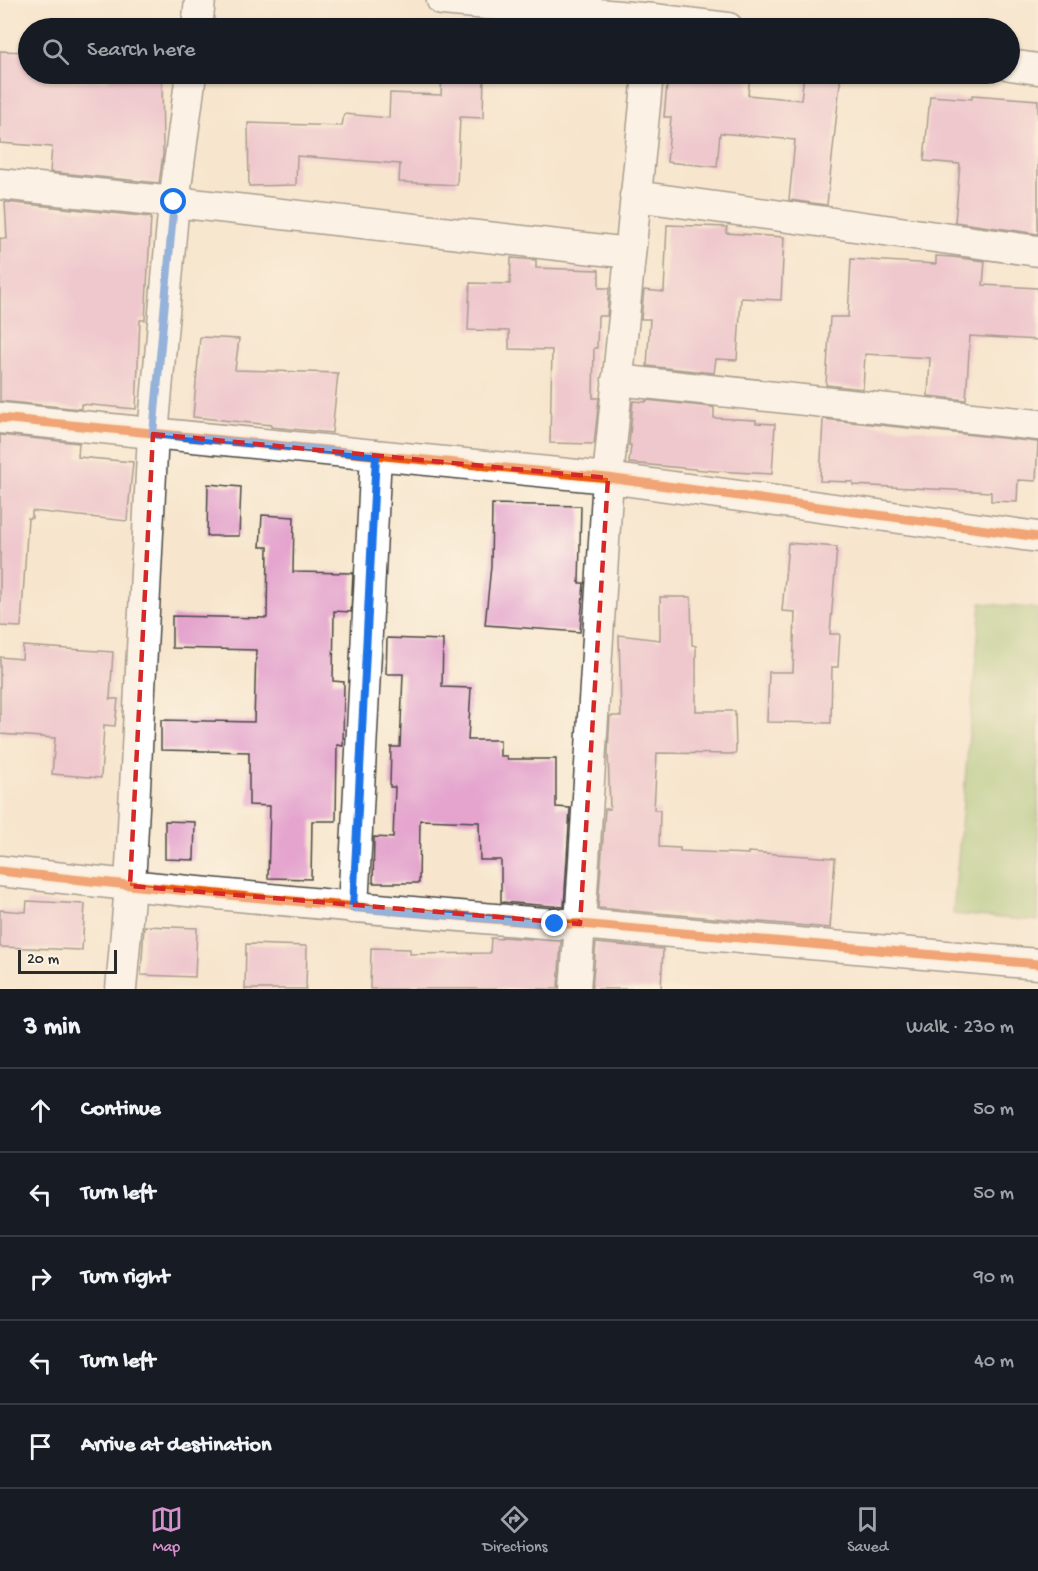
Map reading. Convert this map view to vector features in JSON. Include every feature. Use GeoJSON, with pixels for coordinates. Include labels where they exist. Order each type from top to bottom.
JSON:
{"type":"FeatureCollection","features":[{"type":"Feature","properties":{"kind":"street"},"geometry":{"type":"LineString","coordinates":[[197,18],[200,0]]}},
{"type":"Feature","properties":{"kind":"street"},"geometry":{"type":"LineString","coordinates":[[442,0],[654,16]]}},
{"type":"Feature","properties":{"kind":"street"},"geometry":{"type":"LineString","coordinates":[[1020,66],[1038,69]]}},
{"type":"Feature","properties":{"kind":"street"},"geometry":{"type":"LineString","coordinates":[[121,989],[130,886],[153,434],[174,202],[190,84]]}},
{"type":"Feature","properties":{"kind":"street"},"geometry":{"type":"LineString","coordinates":[[575,989],[608,478],[647,84]]}},
{"type":"Feature","properties":{"kind":"street"},"geometry":{"type":"LineString","coordinates":[[0,184],[630,253]]}},
{"type":"Feature","properties":{"kind":"street"},"geometry":{"type":"LineString","coordinates":[[635,196],[1038,250]]}},
{"type":"Feature","properties":{"kind":"street"},"geometry":{"type":"LineString","coordinates":[[617,380],[1038,425]]}},
{"type":"Feature","properties":{"kind":"street"},"geometry":{"type":"LineString","coordinates":[[0,418],[608,478],[1038,537]]}},
{"type":"Feature","properties":{"kind":"street"},"geometry":{"type":"LineString","coordinates":[[353,908],[376,455]]}},
{"type":"Feature","properties":{"kind":"street"},"geometry":{"type":"LineString","coordinates":[[0,872],[353,908],[580,924],[1038,964]]}},
{"type":"Feature","properties":{"kind":"highlighted area"},"geometry":{"type":"Polygon","coordinates":[[[153,434],[608,478],[580,924],[130,886],[153,434]]]}},
{"type":"Feature","properties":{"kind":"green space"},"geometry":{"type":"Polygon","coordinates":[[[981,603],[1038,609],[1038,921],[953,914],[981,603]]]}},
{"type":"Feature","properties":{"kind":"building"},"geometry":{"type":"Polygon","coordinates":[[[0,51],[18,52],[18,84],[162,84],[163,154],[159,183],[50,172],[52,147],[0,143],[0,51]]]}},
{"type":"Feature","properties":{"kind":"building"},"geometry":{"type":"Polygon","coordinates":[[[442,84],[484,84],[483,118],[460,117],[457,185],[399,182],[400,164],[297,156],[296,185],[249,186],[248,123],[342,126],[344,114],[389,118],[390,93],[441,95],[442,84]]]}},
{"type":"Feature","properties":{"kind":"building"},"geometry":{"type":"Polygon","coordinates":[[[667,84],[749,84],[748,95],[801,100],[803,84],[840,84],[827,205],[789,200],[795,140],[720,133],[717,167],[667,162],[671,117],[664,117],[667,84]]]}},
{"type":"Feature","properties":{"kind":"building"},"geometry":{"type":"Polygon","coordinates":[[[972,95],[1038,100],[1038,234],[955,222],[960,164],[924,161],[930,96],[972,99],[972,95]]]}},
{"type":"Feature","properties":{"kind":"building"},"geometry":{"type":"Polygon","coordinates":[[[5,202],[151,217],[145,320],[140,320],[136,409],[81,404],[81,409],[0,401],[0,238],[7,239],[5,202]]]}},
{"type":"Feature","properties":{"kind":"building"},"geometry":{"type":"Polygon","coordinates":[[[667,225],[727,227],[726,233],[784,237],[781,300],[741,298],[737,360],[716,359],[714,373],[647,366],[650,319],[641,319],[644,290],[664,292],[667,225]]]}},
{"type":"Feature","properties":{"kind":"building"},"geometry":{"type":"Polygon","coordinates":[[[936,256],[985,261],[983,285],[1038,288],[1038,340],[970,336],[966,400],[928,396],[930,358],[865,354],[863,389],[826,385],[830,317],[848,317],[851,259],[936,264],[936,256]]]}},
{"type":"Feature","properties":{"kind":"building"},"geometry":{"type":"Polygon","coordinates":[[[511,258],[536,260],[536,268],[599,270],[599,288],[609,288],[607,316],[598,316],[597,348],[594,348],[593,398],[599,398],[594,444],[550,443],[552,350],[509,349],[509,331],[468,330],[470,283],[510,284],[511,258]]]}},
{"type":"Feature","properties":{"kind":"building"},"geometry":{"type":"Polygon","coordinates":[[[200,337],[239,339],[235,370],[338,373],[332,433],[193,417],[200,337]]]}},
{"type":"Feature","properties":{"kind":"building"},"geometry":{"type":"Polygon","coordinates":[[[646,400],[712,407],[714,418],[756,420],[756,423],[775,424],[772,474],[629,463],[633,401],[646,402],[646,400]]]}},
{"type":"Feature","properties":{"kind":"building"},"geometry":{"type":"Polygon","coordinates":[[[823,419],[1038,442],[1036,481],[1018,480],[1017,502],[991,501],[991,492],[853,485],[853,482],[820,481],[823,419]]]}},
{"type":"Feature","properties":{"kind":"building"},"geometry":{"type":"Polygon","coordinates":[[[0,435],[79,443],[78,457],[133,462],[127,521],[32,511],[32,518],[28,518],[21,627],[0,626],[0,435]]]}},
{"type":"Feature","properties":{"kind":"building"},"geometry":{"type":"Polygon","coordinates":[[[208,484],[241,487],[239,536],[207,536],[208,484]]]}},
{"type":"Feature","properties":{"kind":"building"},"geometry":{"type":"Polygon","coordinates":[[[492,504],[581,506],[579,583],[584,583],[580,632],[485,625],[491,566],[492,504]]]}},
{"type":"Feature","properties":{"kind":"building"},"geometry":{"type":"Polygon","coordinates":[[[262,515],[294,517],[293,572],[353,573],[351,612],[334,611],[333,681],[344,682],[343,746],[337,745],[336,821],[312,821],[311,879],[268,878],[270,806],[249,805],[249,752],[161,750],[161,720],[254,722],[256,650],[172,648],[172,616],[267,618],[268,547],[260,547],[262,515]]]}},
{"type":"Feature","properties":{"kind":"building"},"geometry":{"type":"Polygon","coordinates":[[[788,543],[837,547],[830,634],[840,634],[838,667],[832,667],[831,723],[767,722],[769,672],[793,672],[795,612],[782,611],[788,543]]]}},
{"type":"Feature","properties":{"kind":"building"},"geometry":{"type":"Polygon","coordinates":[[[660,597],[691,597],[692,645],[696,646],[696,711],[735,711],[736,754],[657,753],[654,810],[660,810],[659,847],[680,848],[680,851],[748,854],[748,852],[835,858],[830,928],[598,908],[605,809],[610,809],[608,752],[610,716],[621,716],[619,635],[660,640],[660,597]]]}},
{"type":"Feature","properties":{"kind":"building"},"geometry":{"type":"Polygon","coordinates":[[[387,638],[443,640],[442,687],[471,688],[468,740],[500,740],[500,756],[507,756],[507,759],[556,759],[556,807],[570,808],[564,907],[501,902],[501,860],[480,860],[479,822],[420,820],[419,883],[373,883],[374,837],[393,838],[395,787],[390,787],[391,747],[400,747],[403,674],[386,674],[387,638]]]}},
{"type":"Feature","properties":{"kind":"building"},"geometry":{"type":"Polygon","coordinates":[[[23,646],[113,652],[110,699],[118,699],[115,726],[104,725],[101,778],[52,774],[55,738],[0,734],[0,657],[22,659],[23,646]]]}},
{"type":"Feature","properties":{"kind":"building"},"geometry":{"type":"Polygon","coordinates":[[[165,821],[195,822],[194,860],[165,859],[165,821]]]}},
{"type":"Feature","properties":{"kind":"building"},"geometry":{"type":"Polygon","coordinates":[[[27,901],[85,904],[82,950],[0,947],[0,910],[26,912],[27,901]]]}},
{"type":"Feature","properties":{"kind":"building"},"geometry":{"type":"Polygon","coordinates":[[[144,926],[197,928],[195,977],[141,975],[144,926]]]}},
{"type":"Feature","properties":{"kind":"building"},"geometry":{"type":"Polygon","coordinates":[[[501,937],[561,941],[558,989],[370,989],[371,948],[410,949],[410,954],[490,953],[491,938],[501,939],[501,937]]]}},
{"type":"Feature","properties":{"kind":"building"},"geometry":{"type":"Polygon","coordinates":[[[596,943],[663,949],[661,989],[592,989],[596,943]]]}},
{"type":"Feature","properties":{"kind":"building"},"geometry":{"type":"Polygon","coordinates":[[[246,944],[307,946],[306,989],[245,989],[246,944]]]}},
{"type":"Feature","properties":{"kind":"cycle path"},"geometry":{"type":"LineString","coordinates":[[0,418],[608,478],[1038,537]]}},
{"type":"Feature","properties":{"kind":"cycle path"},"geometry":{"type":"LineString","coordinates":[[0,871],[347,906],[1038,964]]}},
{"type":"Feature","properties":{"kind":"route"},"geometry":{"type":"LineString","coordinates":[[174,202],[153,434],[376,455],[353,908],[555,924]]}}]}
